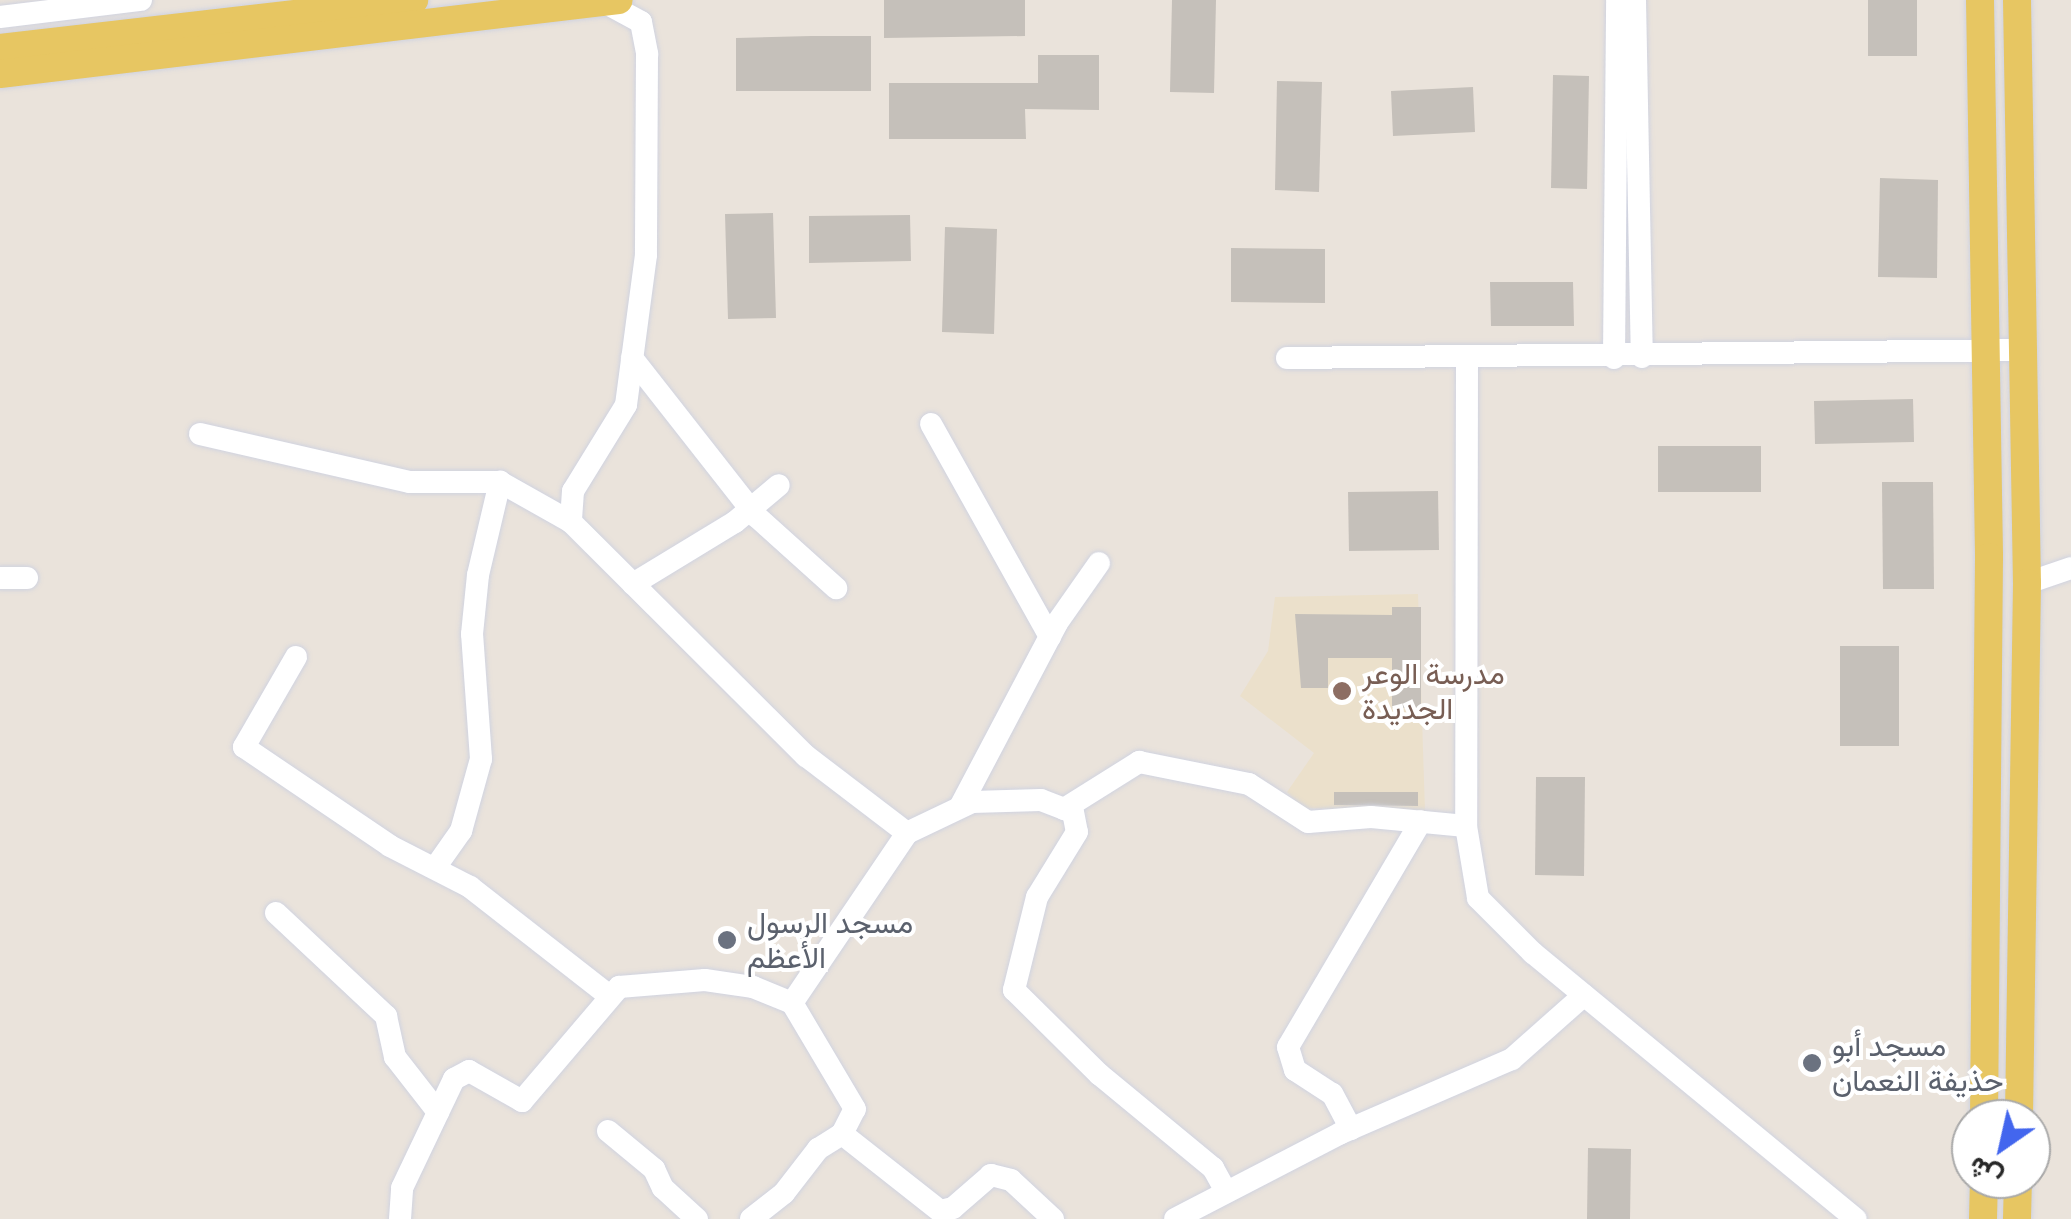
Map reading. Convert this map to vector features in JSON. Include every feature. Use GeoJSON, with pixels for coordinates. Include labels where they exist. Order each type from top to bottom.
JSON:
{"type":"FeatureCollection","features":[{"type":"Feature","properties":{"kind":"main road"},"geometry":{"type":"LineString","coordinates":[[0,48],[414,0]]}},
{"type":"Feature","properties":{"kind":"main road"},"geometry":{"type":"LineString","coordinates":[[1980,0],[1989,557],[1984,1099]]}},
{"type":"Feature","properties":{"kind":"main road"},"geometry":{"type":"LineString","coordinates":[[2017,0],[2026,583],[2018,1099]]}},
{"type":"Feature","properties":{"kind":"main road"},"geometry":{"type":"LineString","coordinates":[[0,74],[612,1]]}},
{"type":"Feature","properties":{"kind":"street"},"geometry":{"type":"LineString","coordinates":[[0,17],[141,0]]}},
{"type":"Feature","properties":{"kind":"street"},"geometry":{"type":"LineString","coordinates":[[1614,358],[1617,0]]}},
{"type":"Feature","properties":{"kind":"street"},"geometry":{"type":"LineString","coordinates":[[1634,0],[1642,357]]}},
{"type":"Feature","properties":{"kind":"street"},"geometry":{"type":"LineString","coordinates":[[571,522],[573,490],[626,405],[646,255],[646,54],[641,22],[612,1]]}},
{"type":"Feature","properties":{"kind":"street"},"geometry":{"type":"LineString","coordinates":[[1287,358],[1468,360],[2022,350]]}},
{"type":"Feature","properties":{"kind":"street"},"geometry":{"type":"LineString","coordinates":[[632,358],[750,508],[836,588]]}},
{"type":"Feature","properties":{"kind":"street"},"geometry":{"type":"LineString","coordinates":[[1468,360],[1466,826],[1478,898],[1584,995],[1856,1219]]}},
{"type":"Feature","properties":{"kind":"street"},"geometry":{"type":"LineString","coordinates":[[931,424],[1050,638]]}},
{"type":"Feature","properties":{"kind":"street"},"geometry":{"type":"LineString","coordinates":[[200,434],[410,482],[500,482],[571,522],[806,756],[907,833]]}},
{"type":"Feature","properties":{"kind":"street"},"geometry":{"type":"LineString","coordinates":[[438,865],[461,831],[481,759],[472,634],[478,575],[500,482]]}},
{"type":"Feature","properties":{"kind":"street"},"geometry":{"type":"LineString","coordinates":[[632,584],[780,485]]}},
{"type":"Feature","properties":{"kind":"street"},"geometry":{"type":"LineString","coordinates":[[960,807],[1050,638],[1099,563]]}},
{"type":"Feature","properties":{"kind":"street"},"geometry":{"type":"LineString","coordinates":[[2026,583],[2071,568]]}},
{"type":"Feature","properties":{"kind":"street"},"geometry":{"type":"LineString","coordinates":[[0,578],[27,578]]}},
{"type":"Feature","properties":{"kind":"street"},"geometry":{"type":"LineString","coordinates":[[296,658],[244,747],[390,846],[438,865],[608,995]]}},
{"type":"Feature","properties":{"kind":"street"},"geometry":{"type":"LineString","coordinates":[[1064,809],[1138,762],[1249,784],[1308,822],[1421,821],[1466,826]]}},
{"type":"Feature","properties":{"kind":"street"},"geometry":{"type":"LineString","coordinates":[[792,1003],[907,833],[960,807],[1003,798],[1073,812],[1077,832],[1037,898],[1014,990],[1099,1074],[1213,1168],[1226,1191]]}},
{"type":"Feature","properties":{"kind":"street"},"geometry":{"type":"LineString","coordinates":[[1352,1130],[1332,1094],[1295,1070],[1288,1047],[1421,821]]}},
{"type":"Feature","properties":{"kind":"street"},"geometry":{"type":"LineString","coordinates":[[276,913],[386,1016],[394,1057],[438,1112]]}},
{"type":"Feature","properties":{"kind":"street"},"geometry":{"type":"LineString","coordinates":[[400,1219],[402,1188],[454,1079],[469,1071],[522,1100],[608,995],[619,987],[704,980],[753,987],[792,1003],[855,1109],[842,1134],[818,1149],[770,1208],[751,1219]]}},
{"type":"Feature","properties":{"kind":"street"},"geometry":{"type":"LineString","coordinates":[[1176,1219],[1352,1130],[1512,1059],[1584,995]]}},
{"type":"Feature","properties":{"kind":"street"},"geometry":{"type":"LineString","coordinates":[[608,1131],[654,1169],[663,1188],[697,1219]]}},
{"type":"Feature","properties":{"kind":"street"},"geometry":{"type":"LineString","coordinates":[[842,1134],[940,1212],[953,1208],[990,1174],[1011,1180],[1053,1219]]}},
{"type":"Feature","properties":{"kind":"shaded area"},"geometry":{"type":"Polygon","coordinates":[[[1418,594],[1425,811],[1302,808],[1287,792],[1314,753],[1240,696],[1268,651],[1275,597],[1418,594]]]}},
{"type":"Feature","properties":{"kind":"building"},"geometry":{"type":"Polygon","coordinates":[[[884,0],[1025,0],[1025,36],[884,38],[884,0]]]}},
{"type":"Feature","properties":{"kind":"building"},"geometry":{"type":"Polygon","coordinates":[[[1172,0],[1216,0],[1214,93],[1170,92],[1172,0]]]}},
{"type":"Feature","properties":{"kind":"building"},"geometry":{"type":"Polygon","coordinates":[[[1868,0],[1917,0],[1917,56],[1868,56],[1868,0]]]}},
{"type":"Feature","properties":{"kind":"building"},"geometry":{"type":"Polygon","coordinates":[[[871,36],[871,91],[736,91],[736,38],[871,36]]]}},
{"type":"Feature","properties":{"kind":"building"},"geometry":{"type":"Polygon","coordinates":[[[1038,55],[1099,55],[1099,110],[1025,109],[1026,139],[889,139],[889,83],[1038,83],[1038,55]]]}},
{"type":"Feature","properties":{"kind":"building"},"geometry":{"type":"Polygon","coordinates":[[[1553,75],[1589,76],[1587,189],[1551,188],[1553,75]]]}},
{"type":"Feature","properties":{"kind":"building"},"geometry":{"type":"Polygon","coordinates":[[[1277,81],[1322,82],[1319,192],[1275,190],[1277,81]]]}},
{"type":"Feature","properties":{"kind":"building"},"geometry":{"type":"Polygon","coordinates":[[[1473,87],[1475,132],[1393,136],[1391,91],[1473,87]]]}},
{"type":"Feature","properties":{"kind":"building"},"geometry":{"type":"Polygon","coordinates":[[[1880,178],[1938,180],[1937,278],[1878,277],[1880,178]]]}},
{"type":"Feature","properties":{"kind":"building"},"geometry":{"type":"Polygon","coordinates":[[[773,213],[776,318],[728,319],[725,214],[773,213]]]}},
{"type":"Feature","properties":{"kind":"building"},"geometry":{"type":"Polygon","coordinates":[[[910,215],[911,261],[809,263],[809,216],[910,215]]]}},
{"type":"Feature","properties":{"kind":"building"},"geometry":{"type":"Polygon","coordinates":[[[945,227],[997,229],[994,334],[942,332],[945,227]]]}},
{"type":"Feature","properties":{"kind":"building"},"geometry":{"type":"Polygon","coordinates":[[[1231,248],[1325,249],[1325,303],[1231,302],[1231,248]]]}},
{"type":"Feature","properties":{"kind":"building"},"geometry":{"type":"Polygon","coordinates":[[[1490,282],[1573,282],[1574,326],[1491,326],[1490,282]]]}},
{"type":"Feature","properties":{"kind":"building"},"geometry":{"type":"Polygon","coordinates":[[[1913,399],[1914,442],[1815,444],[1814,401],[1913,399]]]}},
{"type":"Feature","properties":{"kind":"building"},"geometry":{"type":"Polygon","coordinates":[[[1658,446],[1761,446],[1761,492],[1658,492],[1658,446]]]}},
{"type":"Feature","properties":{"kind":"building"},"geometry":{"type":"Polygon","coordinates":[[[1882,482],[1933,482],[1934,589],[1883,589],[1882,482]]]}},
{"type":"Feature","properties":{"kind":"building"},"geometry":{"type":"Polygon","coordinates":[[[1438,491],[1439,550],[1349,551],[1348,492],[1438,491]]]}},
{"type":"Feature","properties":{"kind":"building"},"geometry":{"type":"Polygon","coordinates":[[[1392,607],[1421,607],[1421,708],[1392,708],[1392,658],[1328,658],[1328,688],[1301,688],[1295,614],[1392,615],[1392,607]]]}},
{"type":"Feature","properties":{"kind":"building"},"geometry":{"type":"Polygon","coordinates":[[[1840,646],[1899,646],[1899,746],[1840,746],[1840,646]]]}},
{"type":"Feature","properties":{"kind":"building"},"geometry":{"type":"Polygon","coordinates":[[[1536,777],[1585,777],[1584,876],[1535,875],[1536,777]]]}},
{"type":"Feature","properties":{"kind":"building"},"geometry":{"type":"Polygon","coordinates":[[[1334,792],[1418,792],[1418,806],[1334,805],[1334,792]]]}},
{"type":"Feature","properties":{"kind":"building"},"geometry":{"type":"Polygon","coordinates":[[[1588,1148],[1631,1149],[1630,1219],[1587,1219],[1588,1148]]]}},
{"type":"Feature","properties":{"kind":"place","name":"مدرسة الوعر الجديدة"},"geometry":{"type":"Point","coordinates":[1342,691]}},
{"type":"Feature","properties":{"kind":"place","name":"مسجد الرسول الأعظم"},"geometry":{"type":"Point","coordinates":[727,940]}},
{"type":"Feature","properties":{"kind":"place","name":"مسجد أبو حذيفة النعمان"},"geometry":{"type":"Point","coordinates":[1812,1063]}}]}
